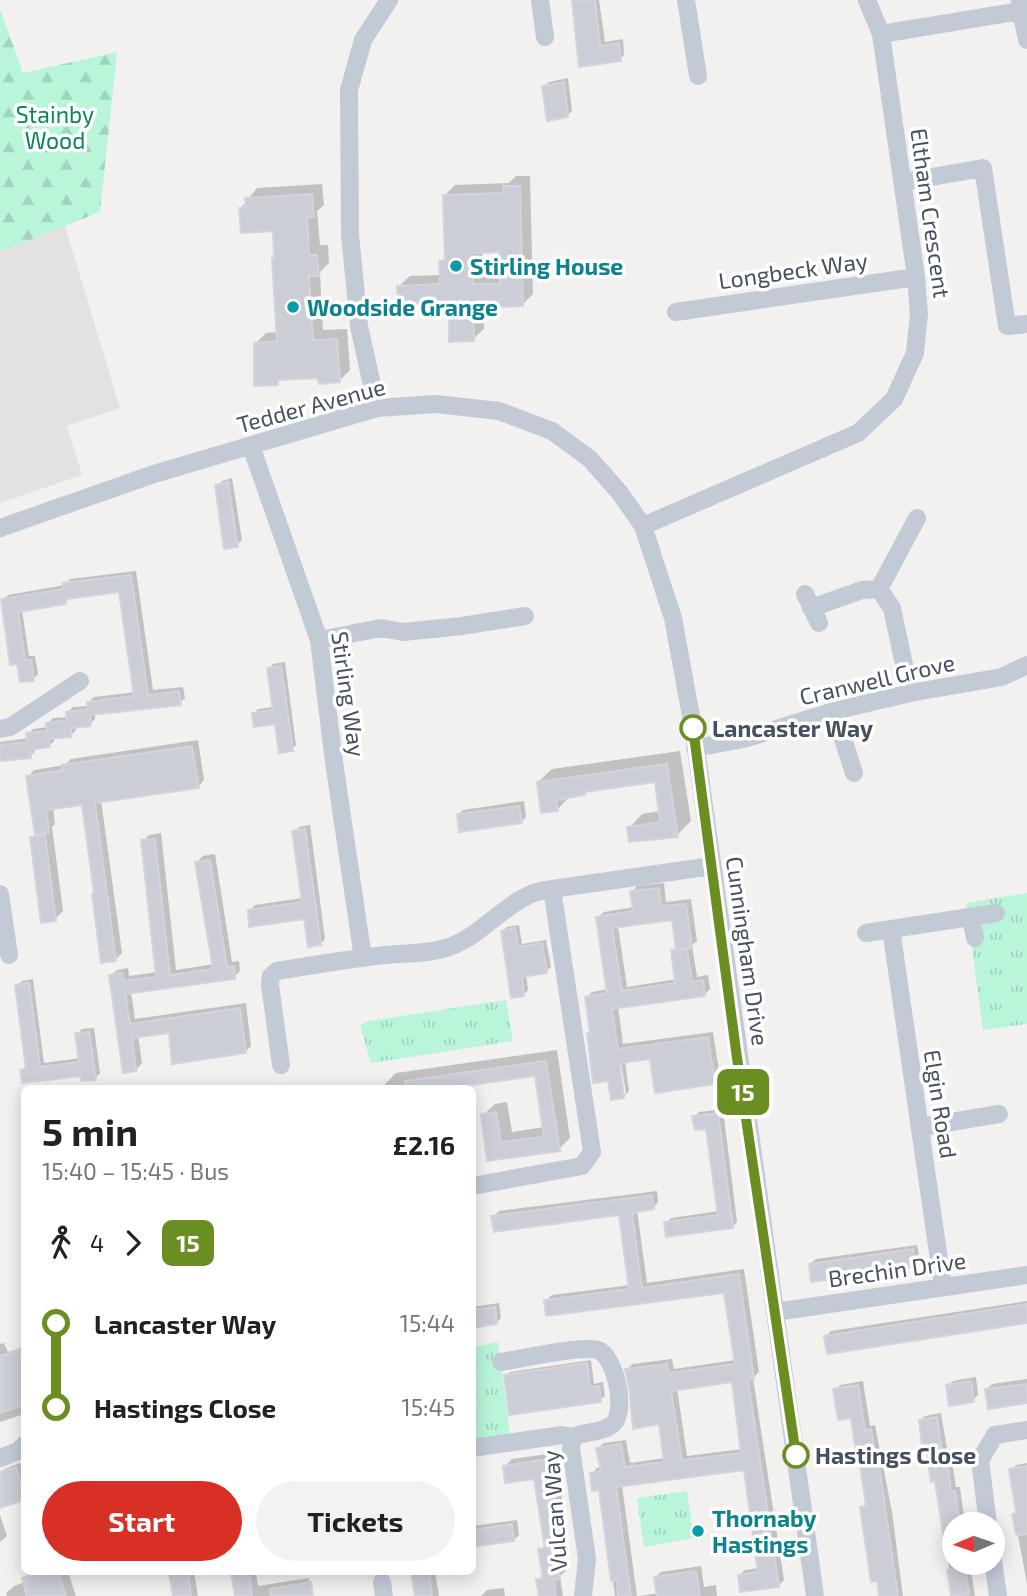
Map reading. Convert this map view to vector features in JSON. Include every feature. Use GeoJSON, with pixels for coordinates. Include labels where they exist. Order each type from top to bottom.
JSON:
{"type":"FeatureCollection","features":[{"type":"Feature","properties":{"kind":"street"},"geometry":{"type":"LineString","coordinates":[[377,408],[359,326],[350,235],[349,90],[363,40],[389,0]]}},
{"type":"Feature","properties":{"kind":"street"},"geometry":{"type":"LineString","coordinates":[[540,0],[545,37]]}},
{"type":"Feature","properties":{"kind":"street"},"geometry":{"type":"LineString","coordinates":[[686,0],[698,76]]}},
{"type":"Feature","properties":{"kind":"street","name":"Eltham Crescent"},"geometry":{"type":"LineString","coordinates":[[643,526],[858,433],[894,399],[915,353],[919,314],[916,277],[881,34],[867,0]]}},
{"type":"Feature","properties":{"kind":"street"},"geometry":{"type":"LineString","coordinates":[[881,34],[1020,6],[1027,40]]}},
{"type":"Feature","properties":{"kind":"street"},"geometry":{"type":"LineString","coordinates":[[902,182],[983,168],[1007,326],[1027,324]]}},
{"type":"Feature","properties":{"kind":"street","name":"Longbeck Way"},"geometry":{"type":"LineString","coordinates":[[676,312],[916,277]]}},
{"type":"Feature","properties":{"kind":"street","name":"Tedder Avenue"},"geometry":{"type":"LineString","coordinates":[[0,528],[154,474],[377,408],[436,404],[499,411],[552,431],[590,459],[620,493],[643,526]]}},
{"type":"Feature","properties":{"kind":"street","name":"Stirling Way"},"geometry":{"type":"LineString","coordinates":[[251,446],[319,640],[363,958]]}},
{"type":"Feature","properties":{"kind":"street"},"geometry":{"type":"LineString","coordinates":[[879,589],[917,518]]}},
{"type":"Feature","properties":{"kind":"street","name":"Cunningham Drive"},"geometry":{"type":"LineString","coordinates":[[643,526],[673,618],[695,748],[815,1596]]}},
{"type":"Feature","properties":{"kind":"street"},"geometry":{"type":"LineString","coordinates":[[812,608],[862,590],[879,589]]}},
{"type":"Feature","properties":{"kind":"street"},"geometry":{"type":"LineString","coordinates":[[879,589],[892,608],[910,693]]}},
{"type":"Feature","properties":{"kind":"street"},"geometry":{"type":"LineString","coordinates":[[319,640],[381,628],[404,632],[525,616]]}},
{"type":"Feature","properties":{"kind":"street","name":"Cranwell Grove"},"geometry":{"type":"LineString","coordinates":[[695,748],[744,739],[834,711],[910,693],[1002,677],[1027,665]]}},
{"type":"Feature","properties":{"kind":"street"},"geometry":{"type":"LineString","coordinates":[[0,729],[10,727],[80,681]]}},
{"type":"Feature","properties":{"kind":"street"},"geometry":{"type":"LineString","coordinates":[[834,711],[854,772]]}},
{"type":"Feature","properties":{"kind":"street"},"geometry":{"type":"LineString","coordinates":[[281,1065],[271,976],[277,971],[446,949],[483,929],[525,896],[552,889],[712,866]]}},
{"type":"Feature","properties":{"kind":"street"},"geometry":{"type":"LineString","coordinates":[[476,1185],[582,1166],[593,1152],[552,889]]}},
{"type":"Feature","properties":{"kind":"street"},"geometry":{"type":"LineString","coordinates":[[0,894],[9,955]]}},
{"type":"Feature","properties":{"kind":"street"},"geometry":{"type":"LineString","coordinates":[[866,933],[996,914]]}},
{"type":"Feature","properties":{"kind":"street"},"geometry":{"type":"LineString","coordinates":[[971,917],[975,938]]}},
{"type":"Feature","properties":{"kind":"street","name":"Elgin Road"},"geometry":{"type":"LineString","coordinates":[[891,929],[943,1287]]}},
{"type":"Feature","properties":{"kind":"street"},"geometry":{"type":"LineString","coordinates":[[921,1128],[999,1114]]}},
{"type":"Feature","properties":{"kind":"street","name":"Brechin Drive"},"geometry":{"type":"LineString","coordinates":[[775,1312],[1027,1275]]}},
{"type":"Feature","properties":{"kind":"street","name":"Vulcan Way"},"geometry":{"type":"LineString","coordinates":[[501,1362],[579,1350],[597,1350],[609,1358],[614,1369],[620,1412],[616,1421],[608,1428],[573,1437],[571,1448],[587,1559],[583,1596]]}},
{"type":"Feature","properties":{"kind":"street"},"geometry":{"type":"LineString","coordinates":[[986,1512],[980,1460],[995,1435],[1027,1430]]}},
{"type":"Feature","properties":{"kind":"street"},"geometry":{"type":"LineString","coordinates":[[476,1447],[562,1435],[573,1437]]}},
{"type":"Feature","properties":{"kind":"street"},"geometry":{"type":"LineString","coordinates":[[0,1458],[21,1448]]}},
{"type":"Feature","properties":{"kind":"street"},"geometry":{"type":"LineString","coordinates":[[995,1575],[998,1596]]}},
{"type":"Feature","properties":{"kind":"shaded area"},"geometry":{"type":"Polygon","coordinates":[[[65,226],[120,408],[67,426],[82,475],[0,503],[0,252],[65,226]]]}},
{"type":"Feature","properties":{"kind":"green space","name":"Stainby Wood"},"geometry":{"type":"Polygon","coordinates":[[[0,9],[23,73],[117,52],[100,212],[0,252],[0,9]]]}},
{"type":"Feature","properties":{"kind":"green space"},"geometry":{"type":"Polygon","coordinates":[[[1027,893],[1027,1024],[983,1030],[966,903],[1027,893]]]}},
{"type":"Feature","properties":{"kind":"green space"},"geometry":{"type":"Polygon","coordinates":[[[506,1000],[513,1041],[371,1063],[360,1025],[369,1021],[506,1000]]]}},
{"type":"Feature","properties":{"kind":"green space"},"geometry":{"type":"Polygon","coordinates":[[[498,1342],[511,1443],[477,1448],[476,1346],[498,1342]]]}},
{"type":"Feature","properties":{"kind":"green space"},"geometry":{"type":"Polygon","coordinates":[[[687,1491],[694,1538],[644,1547],[637,1498],[687,1491]]]}},
{"type":"Feature","properties":{"kind":"building"},"geometry":{"type":"Polygon","coordinates":[[[572,0],[595,0],[600,46],[619,43],[621,61],[579,67],[572,0]]]}},
{"type":"Feature","properties":{"kind":"building"},"geometry":{"type":"Polygon","coordinates":[[[564,82],[568,117],[547,121],[542,86],[564,82]]]}},
{"type":"Feature","properties":{"kind":"building","name":"Stirling House"},"geometry":{"type":"Polygon","coordinates":[[[503,186],[520,186],[523,306],[473,308],[474,341],[449,342],[449,309],[398,310],[397,286],[440,284],[439,261],[445,261],[443,195],[503,193],[503,186]],[[499,252],[472,253],[473,284],[500,284],[499,252]]]}},
{"type":"Feature","properties":{"kind":"building","name":"Woodside Grange"},"geometry":{"type":"Polygon","coordinates":[[[312,194],[314,217],[307,217],[309,255],[317,255],[319,276],[309,276],[313,340],[337,339],[340,382],[319,384],[318,378],[278,380],[278,385],[254,386],[254,343],[277,341],[273,231],[241,233],[239,208],[246,207],[245,198],[312,194]]]}},
{"type":"Feature","properties":{"kind":"building"},"geometry":{"type":"Polygon","coordinates":[[[228,482],[238,547],[224,549],[215,485],[228,482]]]}},
{"type":"Feature","properties":{"kind":"building"},"geometry":{"type":"Polygon","coordinates":[[[131,575],[148,695],[179,691],[181,705],[90,715],[91,726],[71,728],[71,737],[49,739],[50,747],[30,750],[31,758],[0,761],[0,745],[27,742],[26,733],[47,731],[46,723],[67,720],[66,712],[88,709],[87,702],[134,696],[119,592],[66,599],[66,604],[18,612],[25,660],[31,660],[34,681],[20,682],[17,664],[10,665],[1,599],[63,589],[63,583],[131,575]]]}},
{"type":"Feature","properties":{"kind":"building"},"geometry":{"type":"Polygon","coordinates":[[[281,666],[293,751],[279,753],[275,724],[254,727],[252,713],[273,710],[267,668],[281,666]]]}},
{"type":"Feature","properties":{"kind":"building"},"geometry":{"type":"Polygon","coordinates":[[[192,746],[199,788],[95,803],[116,961],[101,963],[82,805],[46,810],[49,833],[35,835],[26,776],[63,770],[62,765],[192,746]]]}},
{"type":"Feature","properties":{"kind":"building"},"geometry":{"type":"Polygon","coordinates":[[[667,764],[678,837],[629,842],[627,827],[660,822],[655,782],[585,792],[585,795],[556,800],[558,811],[541,813],[537,782],[667,764]]]}},
{"type":"Feature","properties":{"kind":"building"},"geometry":{"type":"Polygon","coordinates":[[[519,806],[522,823],[459,832],[457,814],[519,806]]]}},
{"type":"Feature","properties":{"kind":"building"},"geometry":{"type":"Polygon","coordinates":[[[305,829],[321,945],[308,947],[304,919],[249,927],[248,910],[302,902],[292,831],[305,829]]]}},
{"type":"Feature","properties":{"kind":"building"},"geometry":{"type":"Polygon","coordinates":[[[45,835],[56,921],[41,923],[30,837],[45,835]]]}},
{"type":"Feature","properties":{"kind":"building"},"geometry":{"type":"Polygon","coordinates":[[[155,839],[170,975],[213,969],[195,862],[210,860],[227,967],[234,966],[235,979],[125,994],[130,1024],[240,1008],[246,1053],[172,1064],[169,1033],[132,1038],[136,1071],[123,1073],[109,975],[122,973],[124,981],[156,977],[141,840],[155,839]]]}},
{"type":"Feature","properties":{"kind":"building"},"geometry":{"type":"Polygon","coordinates":[[[659,888],[661,906],[686,904],[692,948],[676,949],[672,920],[612,928],[622,991],[675,983],[671,950],[687,949],[692,982],[703,980],[705,996],[612,1009],[618,1049],[708,1037],[715,1084],[655,1093],[650,1059],[620,1063],[624,1098],[611,1100],[608,1081],[593,1083],[587,1033],[590,1033],[585,997],[607,993],[596,917],[633,911],[630,891],[659,888]]]}},
{"type":"Feature","properties":{"kind":"building"},"geometry":{"type":"Polygon","coordinates":[[[515,928],[518,947],[542,943],[547,973],[522,977],[524,996],[511,998],[501,931],[515,928]]]}},
{"type":"Feature","properties":{"kind":"building"},"geometry":{"type":"Polygon","coordinates":[[[29,983],[40,1067],[79,1062],[75,1033],[89,1032],[96,1080],[81,1081],[81,1076],[22,1083],[20,1070],[26,1069],[15,985],[29,983]]]}},
{"type":"Feature","properties":{"kind":"building"},"geometry":{"type":"Polygon","coordinates":[[[546,1061],[560,1151],[487,1161],[481,1114],[496,1112],[501,1142],[544,1137],[535,1076],[470,1085],[406,1085],[405,1081],[546,1061]]]}},
{"type":"Feature","properties":{"kind":"building"},"geometry":{"type":"Polygon","coordinates":[[[718,1113],[733,1228],[666,1237],[664,1222],[718,1215],[706,1129],[695,1130],[692,1116],[718,1113]]]}},
{"type":"Feature","properties":{"kind":"building"},"geometry":{"type":"Polygon","coordinates":[[[652,1195],[654,1209],[632,1213],[642,1288],[739,1274],[754,1379],[748,1380],[779,1587],[740,1592],[738,1575],[758,1572],[744,1470],[616,1487],[631,1596],[618,1596],[617,1580],[611,1581],[599,1490],[592,1491],[590,1473],[601,1471],[596,1448],[621,1444],[625,1467],[664,1462],[659,1424],[633,1429],[625,1369],[667,1364],[669,1373],[735,1364],[724,1293],[546,1316],[544,1300],[629,1289],[619,1215],[494,1232],[491,1216],[652,1195]],[[732,1382],[671,1391],[682,1460],[741,1453],[732,1382]]]}},
{"type":"Feature","properties":{"kind":"building"},"geometry":{"type":"Polygon","coordinates":[[[913,1249],[915,1267],[811,1282],[809,1264],[913,1249]]]}},
{"type":"Feature","properties":{"kind":"building"},"geometry":{"type":"Polygon","coordinates":[[[1027,1304],[1027,1323],[827,1354],[824,1336],[1027,1304]]]}},
{"type":"Feature","properties":{"kind":"building"},"geometry":{"type":"Polygon","coordinates":[[[495,1307],[497,1324],[476,1327],[476,1309],[495,1307]]]}},
{"type":"Feature","properties":{"kind":"building"},"geometry":{"type":"Polygon","coordinates":[[[19,1350],[21,1406],[0,1413],[0,1356],[19,1350]]]}},
{"type":"Feature","properties":{"kind":"building"},"geometry":{"type":"Polygon","coordinates":[[[587,1363],[590,1387],[599,1386],[601,1402],[509,1415],[504,1375],[587,1363]]]}},
{"type":"Feature","properties":{"kind":"building"},"geometry":{"type":"Polygon","coordinates":[[[971,1381],[974,1402],[949,1406],[946,1385],[971,1381]]]}},
{"type":"Feature","properties":{"kind":"building"},"geometry":{"type":"Polygon","coordinates":[[[1027,1384],[1027,1403],[988,1409],[985,1389],[1027,1384]]]}},
{"type":"Feature","properties":{"kind":"building"},"geometry":{"type":"Polygon","coordinates":[[[858,1385],[865,1430],[871,1429],[877,1467],[879,1466],[898,1596],[879,1596],[877,1581],[871,1582],[860,1507],[866,1506],[859,1457],[857,1458],[851,1418],[838,1420],[833,1389],[858,1385]]]}},
{"type":"Feature","properties":{"kind":"building"},"geometry":{"type":"Polygon","coordinates":[[[937,1417],[942,1453],[946,1453],[951,1491],[955,1491],[958,1512],[942,1512],[942,1527],[935,1481],[931,1482],[919,1420],[937,1417]]]}},
{"type":"Feature","properties":{"kind":"building"},"geometry":{"type":"Polygon","coordinates":[[[549,1459],[562,1547],[555,1549],[560,1579],[554,1580],[556,1596],[539,1596],[536,1579],[543,1579],[538,1549],[545,1548],[534,1479],[505,1483],[503,1466],[549,1459]]]}},
{"type":"Feature","properties":{"kind":"building"},"geometry":{"type":"Polygon","coordinates":[[[1027,1466],[1027,1534],[1019,1535],[1016,1534],[1012,1514],[1016,1513],[1009,1469],[1027,1466]]]}},
{"type":"Feature","properties":{"kind":"building"},"geometry":{"type":"Polygon","coordinates":[[[16,1467],[21,1482],[21,1501],[0,1508],[0,1472],[16,1467]]]}},
{"type":"Feature","properties":{"kind":"building"},"geometry":{"type":"Polygon","coordinates":[[[512,1524],[514,1541],[476,1546],[476,1529],[512,1524]]]}},
{"type":"Feature","properties":{"kind":"building"},"geometry":{"type":"Polygon","coordinates":[[[696,1571],[700,1596],[657,1596],[654,1577],[696,1571]]]}},
{"type":"Feature","properties":{"kind":"building"},"geometry":{"type":"Polygon","coordinates":[[[32,1575],[59,1575],[66,1596],[27,1596],[22,1578],[32,1575]]]}},
{"type":"Feature","properties":{"kind":"building"},"geometry":{"type":"Polygon","coordinates":[[[170,1575],[188,1575],[191,1596],[173,1596],[170,1575]]]}},
{"type":"Feature","properties":{"kind":"building"},"geometry":{"type":"Polygon","coordinates":[[[232,1575],[249,1575],[252,1596],[235,1596],[232,1575]]]}},
{"type":"Feature","properties":{"kind":"building"},"geometry":{"type":"Polygon","coordinates":[[[412,1575],[429,1575],[432,1596],[415,1596],[412,1575]]]}},
{"type":"Feature","properties":{"kind":"building"},"geometry":{"type":"Polygon","coordinates":[[[948,1575],[966,1575],[969,1594],[951,1596],[948,1575]]]}},
{"type":"Feature","properties":{"kind":"building"},"geometry":{"type":"Polygon","coordinates":[[[311,1582],[313,1596],[271,1596],[270,1589],[311,1582]]]}},
{"type":"Feature","properties":{"kind":"bus line","name":"15"},"geometry":{"type":"LineString","coordinates":[[693,728],[737,1058],[796,1455]]}},
{"type":"Feature","properties":{"kind":"place","name":"Stirling House"},"geometry":{"type":"Point","coordinates":[456,266]}},
{"type":"Feature","properties":{"kind":"place","name":"Woodside Grange"},"geometry":{"type":"Point","coordinates":[293,307]}},
{"type":"Feature","properties":{"kind":"place","name":"Lancaster Way"},"geometry":{"type":"Point","coordinates":[693,728]}},
{"type":"Feature","properties":{"kind":"place","name":"Hastings Close"},"geometry":{"type":"Point","coordinates":[796,1455]}},
{"type":"Feature","properties":{"kind":"place","name":"Thornaby Hastings"},"geometry":{"type":"Point","coordinates":[698,1531]}}]}
